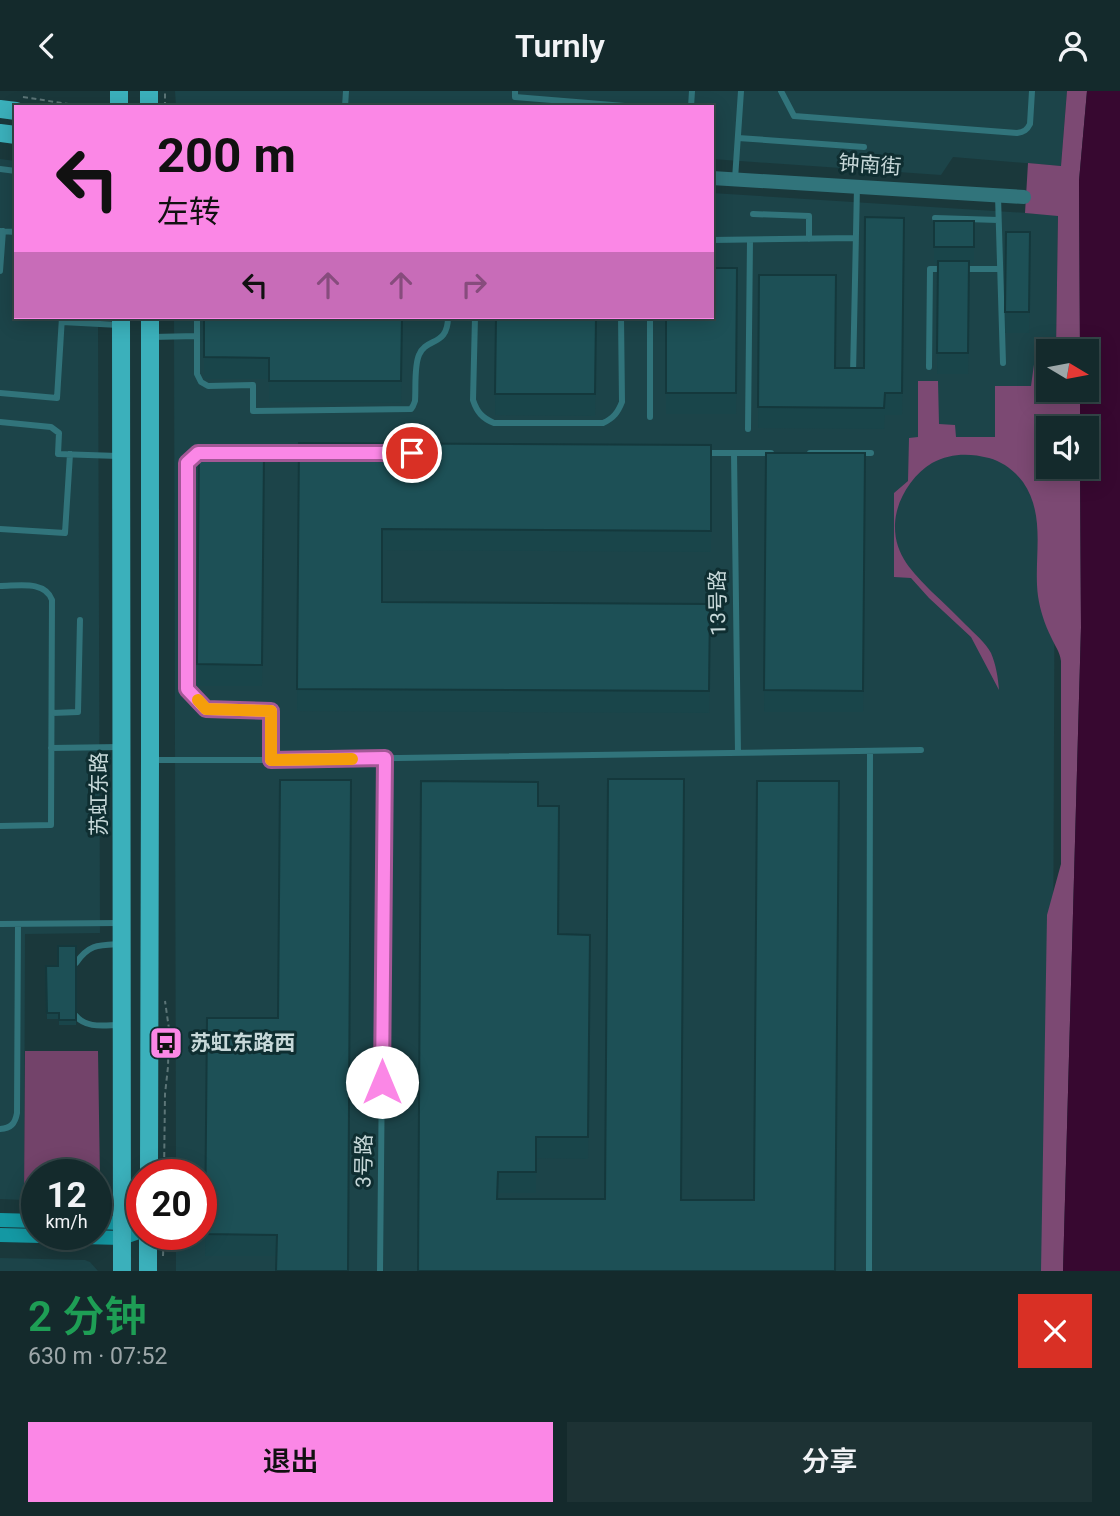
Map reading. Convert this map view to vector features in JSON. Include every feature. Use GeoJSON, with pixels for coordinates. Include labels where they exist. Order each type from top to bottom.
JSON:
{"type":"FeatureCollection","features":[{"type":"Feature","properties":{"kind":"main road"},"geometry":{"type":"LineString","coordinates":[[149,319],[149,1159]]}},
{"type":"Feature","properties":{"kind":"main road","name":"苏虹东路"},"geometry":{"type":"LineString","coordinates":[[121,321],[122,1271]]}},
{"type":"Feature","properties":{"kind":"main road"},"geometry":{"type":"LineString","coordinates":[[0,1220],[21,1221]]}},
{"type":"Feature","properties":{"kind":"main road"},"geometry":{"type":"LineString","coordinates":[[112,1227],[122,1230]]}},
{"type":"Feature","properties":{"kind":"main road"},"geometry":{"type":"LineString","coordinates":[[0,1235],[126,1230]]}},
{"type":"Feature","properties":{"kind":"main road"},"geometry":{"type":"LineString","coordinates":[[148,1250],[148,1271]]}},
{"type":"Feature","properties":{"kind":"street","name":"钟南街"},"geometry":{"type":"LineString","coordinates":[[714,178],[1024,197]]}},
{"type":"Feature","properties":{"kind":"lane"},"geometry":{"type":"LineString","coordinates":[[515,91],[515,97],[597,105]]}},
{"type":"Feature","properties":{"kind":"lane"},"geometry":{"type":"LineString","coordinates":[[541,91],[543,99]]}},
{"type":"Feature","properties":{"kind":"lane"},"geometry":{"type":"LineString","coordinates":[[735,179],[741,91]]}},
{"type":"Feature","properties":{"kind":"lane"},"geometry":{"type":"LineString","coordinates":[[781,91],[794,116],[1017,133],[1028,129],[1030,124],[1032,91]]}},
{"type":"Feature","properties":{"kind":"lane"},"geometry":{"type":"LineString","coordinates":[[737,138],[864,147]]}},
{"type":"Feature","properties":{"kind":"lane"},"geometry":{"type":"LineString","coordinates":[[853,385],[857,187]]}},
{"type":"Feature","properties":{"kind":"lane"},"geometry":{"type":"LineString","coordinates":[[998,196],[1003,363]]}},
{"type":"Feature","properties":{"kind":"lane"},"geometry":{"type":"LineString","coordinates":[[753,214],[809,216],[809,239]]}},
{"type":"Feature","properties":{"kind":"lane"},"geometry":{"type":"LineString","coordinates":[[935,218],[998,220]]}},
{"type":"Feature","properties":{"kind":"lane"},"geometry":{"type":"LineString","coordinates":[[856,227],[868,228]]}},
{"type":"Feature","properties":{"kind":"lane"},"geometry":{"type":"LineString","coordinates":[[0,271],[1,231]]}},
{"type":"Feature","properties":{"kind":"lane"},"geometry":{"type":"LineString","coordinates":[[714,240],[855,239]]}},
{"type":"Feature","properties":{"kind":"lane"},"geometry":{"type":"LineString","coordinates":[[748,429],[750,240]]}},
{"type":"Feature","properties":{"kind":"lane"},"geometry":{"type":"LineString","coordinates":[[929,367],[930,269],[1000,269]]}},
{"type":"Feature","properties":{"kind":"lane"},"geometry":{"type":"LineString","coordinates":[[0,393],[57,398],[62,319],[121,321]]}},
{"type":"Feature","properties":{"kind":"lane"},"geometry":{"type":"LineString","coordinates":[[197,319],[197,374],[201,382],[208,386],[253,385],[253,411],[407,410],[415,401],[419,353],[446,333],[449,319]]}},
{"type":"Feature","properties":{"kind":"lane"},"geometry":{"type":"LineString","coordinates":[[475,319],[473,400],[476,410],[484,419],[494,423],[603,423],[612,419],[622,402],[621,319]]}},
{"type":"Feature","properties":{"kind":"lane"},"geometry":{"type":"LineString","coordinates":[[650,319],[650,417]]}},
{"type":"Feature","properties":{"kind":"lane"},"geometry":{"type":"LineString","coordinates":[[150,337],[197,336]]}},
{"type":"Feature","properties":{"kind":"lane"},"geometry":{"type":"LineString","coordinates":[[0,422],[51,427],[59,433],[58,454],[121,457]]}},
{"type":"Feature","properties":{"kind":"lane"},"geometry":{"type":"LineString","coordinates":[[211,453],[198,453],[187,463],[187,689],[206,709],[271,711],[271,760]]}},
{"type":"Feature","properties":{"kind":"lane"},"geometry":{"type":"LineString","coordinates":[[253,453],[307,453]]}},
{"type":"Feature","properties":{"kind":"lane"},"geometry":{"type":"LineString","coordinates":[[693,453],[775,453]]}},
{"type":"Feature","properties":{"kind":"lane","name":"13号路"},"geometry":{"type":"LineString","coordinates":[[734,453],[738,753]]}},
{"type":"Feature","properties":{"kind":"lane"},"geometry":{"type":"LineString","coordinates":[[803,453],[871,453]]}},
{"type":"Feature","properties":{"kind":"lane"},"geometry":{"type":"LineString","coordinates":[[0,529],[65,533],[70,454]]}},
{"type":"Feature","properties":{"kind":"lane"},"geometry":{"type":"LineString","coordinates":[[0,586],[36,586],[50,593],[52,600],[51,825],[0,826]]}},
{"type":"Feature","properties":{"kind":"lane"},"geometry":{"type":"LineString","coordinates":[[51,713],[78,712],[80,620]]}},
{"type":"Feature","properties":{"kind":"lane"},"geometry":{"type":"LineString","coordinates":[[51,748],[122,747]]}},
{"type":"Feature","properties":{"kind":"lane"},"geometry":{"type":"LineString","coordinates":[[150,760],[921,750]]}},
{"type":"Feature","properties":{"kind":"lane"},"geometry":{"type":"LineString","coordinates":[[869,1271],[870,751]]}},
{"type":"Feature","properties":{"kind":"lane","name":"3号路"},"geometry":{"type":"LineString","coordinates":[[380,1271],[385,758]]}},
{"type":"Feature","properties":{"kind":"lane"},"geometry":{"type":"LineString","coordinates":[[0,924],[122,923]]}},
{"type":"Feature","properties":{"kind":"lane"},"geometry":{"type":"LineString","coordinates":[[0,1129],[9,1128],[15,1122],[17,1113],[18,924]]}},
{"type":"Feature","properties":{"kind":"lane"},"geometry":{"type":"LineString","coordinates":[[76,963],[90,948],[122,943]]}},
{"type":"Feature","properties":{"kind":"lane"},"geometry":{"type":"LineString","coordinates":[[76,1016],[87,1024],[122,1025]]}},
{"type":"Feature","properties":{"kind":"path"},"geometry":{"type":"LineString","coordinates":[[163,1250],[163,1259]]}},
{"type":"Feature","properties":{"kind":"shaded area"},"geometry":{"type":"Polygon","coordinates":[[[175,91],[1067,91],[1061,166],[953,157],[941,175],[714,159],[714,105],[176,105],[175,91]]]}},
{"type":"Feature","properties":{"kind":"shaded area"},"geometry":{"type":"Polygon","coordinates":[[[1067,91],[1087,91],[1079,181],[1080,339],[1056,339],[1058,216],[1025,213],[1028,163],[1061,166],[1067,91]]]}},
{"type":"Feature","properties":{"kind":"shaded area"},"geometry":{"type":"Polygon","coordinates":[[[1087,91],[1120,91],[1120,1271],[1063,1271],[1081,627],[1080,479],[1099,479],[1099,416],[1080,416],[1080,403],[1099,403],[1099,339],[1080,339],[1079,181],[1087,91]]]}},
{"type":"Feature","properties":{"kind":"shaded area"},"geometry":{"type":"Polygon","coordinates":[[[0,159],[14,161],[14,319],[98,319],[100,933],[25,934],[24,1159],[21,1159],[21,1200],[0,1199],[0,159]]]}},
{"type":"Feature","properties":{"kind":"shaded area"},"geometry":{"type":"Polygon","coordinates":[[[714,193],[1058,215],[1056,339],[1036,339],[1036,403],[1048,403],[1048,416],[1036,416],[1036,479],[1055,479],[1052,1271],[176,1271],[176,1250],[217,1250],[217,1159],[176,1159],[174,319],[714,319],[714,193]]]}},
{"type":"Feature","properties":{"kind":"shaded area"},"geometry":{"type":"Polygon","coordinates":[[[1036,350],[1036,403],[1080,403],[1080,416],[1036,416],[1036,479],[1080,479],[1081,627],[1063,1271],[1041,1271],[1047,915],[1061,864],[1061,661],[1039,601],[1037,523],[1035,509],[1023,482],[1008,467],[989,458],[974,455],[946,457],[932,463],[918,474],[906,489],[896,515],[895,535],[901,554],[911,569],[989,649],[999,690],[971,637],[911,578],[894,577],[894,493],[908,481],[909,438],[918,437],[918,381],[938,381],[939,424],[955,425],[956,437],[995,437],[995,386],[1031,386],[1036,350]]]}},
{"type":"Feature","properties":{"kind":"shaded area"},"geometry":{"type":"Polygon","coordinates":[[[25,1051],[98,1051],[100,1159],[24,1159],[25,1051]]]}},
{"type":"Feature","properties":{"kind":"shaded area"},"geometry":{"type":"Polygon","coordinates":[[[0,1258],[85,1260],[98,1271],[0,1271],[0,1258]]]}},
{"type":"Feature","properties":{"kind":"building"},"geometry":{"type":"Polygon","coordinates":[[[865,217],[904,218],[902,393],[885,393],[884,408],[758,407],[759,275],[836,275],[835,368],[864,368],[865,217]]]}},
{"type":"Feature","properties":{"kind":"building"},"geometry":{"type":"Polygon","coordinates":[[[934,221],[974,221],[974,247],[934,247],[934,221]]]}},
{"type":"Feature","properties":{"kind":"building"},"geometry":{"type":"Polygon","coordinates":[[[1006,232],[1030,232],[1029,312],[1005,312],[1006,232]]]}},
{"type":"Feature","properties":{"kind":"building"},"geometry":{"type":"Polygon","coordinates":[[[938,261],[969,261],[968,353],[937,353],[938,261]]]}},
{"type":"Feature","properties":{"kind":"building"},"geometry":{"type":"Polygon","coordinates":[[[714,268],[737,268],[736,393],[666,393],[666,319],[714,319],[714,268]]]}},
{"type":"Feature","properties":{"kind":"building"},"geometry":{"type":"Polygon","coordinates":[[[204,319],[402,319],[401,381],[269,381],[269,358],[204,357],[204,319]]]}},
{"type":"Feature","properties":{"kind":"building"},"geometry":{"type":"Polygon","coordinates":[[[496,319],[596,319],[595,394],[495,394],[496,319]]]}},
{"type":"Feature","properties":{"kind":"building"},"geometry":{"type":"Polygon","coordinates":[[[299,443],[711,445],[711,531],[382,529],[382,602],[710,604],[709,691],[297,689],[299,443]]]}},
{"type":"Feature","properties":{"kind":"building"},"geometry":{"type":"Polygon","coordinates":[[[199,452],[264,452],[262,665],[197,664],[199,452]]]}},
{"type":"Feature","properties":{"kind":"building"},"geometry":{"type":"Polygon","coordinates":[[[766,453],[865,453],[863,691],[764,690],[766,453]]]}},
{"type":"Feature","properties":{"kind":"building"},"geometry":{"type":"Polygon","coordinates":[[[608,779],[684,779],[681,1200],[754,1200],[757,781],[839,781],[835,1271],[418,1271],[421,781],[538,782],[538,806],[559,806],[558,934],[590,935],[588,1137],[536,1137],[536,1172],[498,1172],[497,1199],[605,1199],[608,779]]]}},
{"type":"Feature","properties":{"kind":"building"},"geometry":{"type":"Polygon","coordinates":[[[280,780],[351,780],[348,1271],[276,1271],[277,1235],[217,1234],[217,1159],[206,1159],[207,1018],[278,1018],[280,780]]]}},
{"type":"Feature","properties":{"kind":"building"},"geometry":{"type":"Polygon","coordinates":[[[58,946],[76,946],[76,1020],[59,1020],[59,1013],[47,1013],[46,966],[58,966],[58,946]]]}},
{"type":"Feature","properties":{"kind":"slow traffic"},"geometry":{"type":"LineString","coordinates":[[198,700],[206,709],[271,711],[271,760],[352,759]]}},
{"type":"Feature","properties":{"kind":"place","name":"苏虹东路西"},"geometry":{"type":"Point","coordinates":[166,1043]}},
{"type":"Feature","properties":{"kind":"route"},"geometry":{"type":"LineString","coordinates":[[382,1082],[385,758],[271,760],[271,711],[206,709],[187,689],[187,463],[198,453],[412,453]]}}]}
